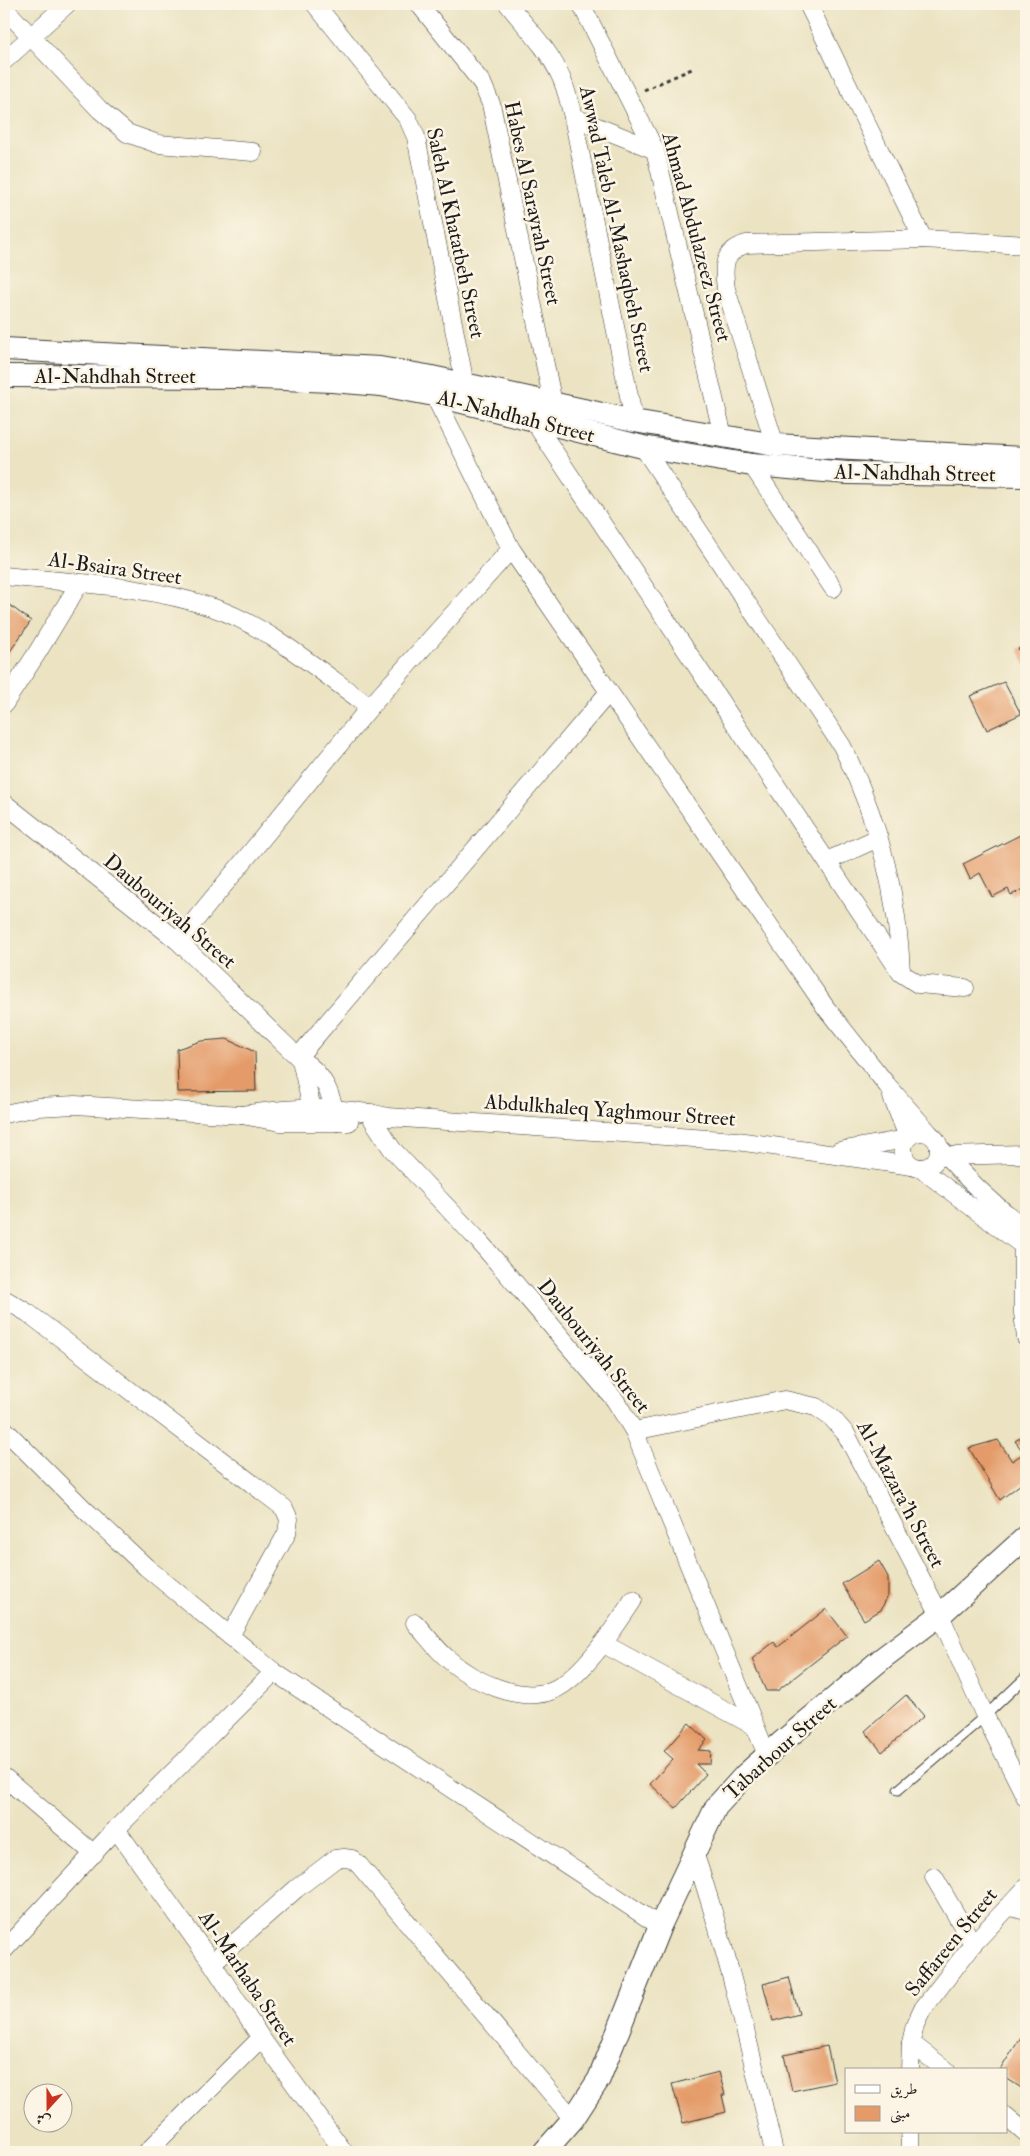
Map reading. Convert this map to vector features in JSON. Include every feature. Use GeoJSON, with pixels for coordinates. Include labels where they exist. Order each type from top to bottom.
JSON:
{"type":"FeatureCollection","features":[{"type":"Feature","properties":{"kind":"street"},"geometry":{"type":"LineString","coordinates":[[4,61],[29,36],[67,4]]}},
{"type":"Feature","properties":{"kind":"street","name":"Saleh Al Khatatbeh Street"},"geometry":{"type":"LineString","coordinates":[[315,4],[408,119],[416,138],[465,384]]}},
{"type":"Feature","properties":{"kind":"street","name":"Habes Al Sarayrah Street"},"geometry":{"type":"LineString","coordinates":[[419,4],[482,84],[491,104],[553,403]]}},
{"type":"Feature","properties":{"kind":"street","name":"Awwad Taleb Al-Mashaqbeh Street"},"geometry":{"type":"LineString","coordinates":[[508,4],[550,57],[559,73],[573,117],[634,421]]}},
{"type":"Feature","properties":{"kind":"street"},"geometry":{"type":"LineString","coordinates":[[808,4],[923,239]]}},
{"type":"Feature","properties":{"kind":"street","name":"Ahmad Abdulazeez Street"},"geometry":{"type":"LineString","coordinates":[[583,5],[655,150],[723,436]]}},
{"type":"Feature","properties":{"kind":"street"},"geometry":{"type":"LineString","coordinates":[[4,8],[100,110],[127,133],[158,144],[253,152]]}},
{"type":"Feature","properties":{"kind":"street"},"geometry":{"type":"LineString","coordinates":[[573,117],[655,150]]}},
{"type":"Feature","properties":{"kind":"street"},"geometry":{"type":"LineString","coordinates":[[775,445],[726,289],[724,271],[728,258],[734,248],[746,244],[923,239],[1026,245]]}},
{"type":"Feature","properties":{"kind":"street","name":"Al-Nahdhah Street"},"geometry":{"type":"LineString","coordinates":[[4,349],[350,366],[418,374],[634,421],[775,445],[1026,458]]}},
{"type":"Feature","properties":{"kind":"street","name":"Al-Nahdhah Street"},"geometry":{"type":"LineString","coordinates":[[4,376],[239,377],[381,385],[434,395],[643,447],[752,465],[848,473],[1026,476]]}},
{"type":"Feature","properties":{"kind":"street"},"geometry":{"type":"LineString","coordinates":[[434,395],[511,549],[826,1008],[887,1085],[971,1184],[1025,1241],[1023,1313],[1026,1338]]}},
{"type":"Feature","properties":{"kind":"street"},"geometry":{"type":"LineString","coordinates":[[533,420],[901,973],[918,984],[965,988]]}},
{"type":"Feature","properties":{"kind":"street"},"geometry":{"type":"LineString","coordinates":[[643,447],[842,746],[869,806],[878,838],[895,904],[900,938],[901,973]]}},
{"type":"Feature","properties":{"kind":"street"},"geometry":{"type":"LineString","coordinates":[[752,465],[833,588]]}},
{"type":"Feature","properties":{"kind":"street"},"geometry":{"type":"LineString","coordinates":[[178,941],[370,707],[511,549]]}},
{"type":"Feature","properties":{"kind":"street","name":"Al-Bsaira Street"},"geometry":{"type":"LineString","coordinates":[[4,576],[158,593],[214,608],[244,621],[260,631],[370,707]]}},
{"type":"Feature","properties":{"kind":"street"},"geometry":{"type":"LineString","coordinates":[[4,704],[37,654],[78,584]]}},
{"type":"Feature","properties":{"kind":"street"},"geometry":{"type":"LineString","coordinates":[[314,1116],[299,1059],[609,692]]}},
{"type":"Feature","properties":{"kind":"street","name":"Daubouriyah Street"},"geometry":{"type":"LineString","coordinates":[[4,803],[178,941],[299,1059],[311,1066],[326,1083],[336,1115]]}},
{"type":"Feature","properties":{"kind":"street"},"geometry":{"type":"LineString","coordinates":[[827,861],[878,838]]}},
{"type":"Feature","properties":{"kind":"street"},"geometry":{"type":"LineString","coordinates":[[887,1085],[907,1138]]}},
{"type":"Feature","properties":{"kind":"street","name":"Abdulkhaleq Yaghmour Street"},"geometry":{"type":"LineString","coordinates":[[4,1114],[38,1107],[75,1104],[242,1115],[280,1122],[314,1116],[377,1117],[737,1141],[916,1167]]}},
{"type":"Feature","properties":{"kind":"street","name":"Daubouriyah Street"},"geometry":{"type":"LineString","coordinates":[[377,1117],[392,1150],[478,1240],[615,1400],[634,1431],[767,1755]]}},
{"type":"Feature","properties":{"kind":"street"},"geometry":{"type":"LineString","coordinates":[[1025,1241],[907,1162],[902,1151],[907,1138],[916,1132],[938,1145],[1026,1154]]}},
{"type":"Feature","properties":{"kind":"street","name":"Abdulkhaleq Yaghmour Street"},"geometry":{"type":"LineString","coordinates":[[829,1153],[907,1138]]}},
{"type":"Feature","properties":{"kind":"street"},"geometry":{"type":"LineString","coordinates":[[916,1167],[928,1167],[934,1162],[938,1155],[938,1145]]}},
{"type":"Feature","properties":{"kind":"street"},"geometry":{"type":"LineString","coordinates":[[4,1299],[28,1313],[284,1508],[289,1519],[287,1533],[230,1636]]}},
{"type":"Feature","properties":{"kind":"street","name":"Al-Mazara’h Street"},"geometry":{"type":"LineString","coordinates":[[634,1431],[785,1400],[816,1407],[832,1418],[846,1434],[940,1615],[985,1716],[1026,1798]]}},
{"type":"Feature","properties":{"kind":"street"},"geometry":{"type":"LineString","coordinates":[[4,1429],[84,1510],[146,1567],[274,1672],[660,1926]]}},
{"type":"Feature","properties":{"kind":"street","name":"Tabarbour Street"},"geometry":{"type":"LineString","coordinates":[[544,2152],[573,2119],[599,2079],[660,1926],[716,1807],[734,1786],[767,1755],[884,1657],[940,1615],[1026,1537]]}},
{"type":"Feature","properties":{"kind":"street"},"geometry":{"type":"LineString","coordinates":[[415,1623],[448,1660],[466,1672],[504,1691],[533,1695],[554,1690],[574,1675],[604,1644],[633,1600]]}},
{"type":"Feature","properties":{"kind":"street"},"geometry":{"type":"LineString","coordinates":[[604,1644],[754,1726]]}},
{"type":"Feature","properties":{"kind":"street"},"geometry":{"type":"LineString","coordinates":[[4,1950],[116,1829],[274,1672]]}},
{"type":"Feature","properties":{"kind":"street"},"geometry":{"type":"LineString","coordinates":[[4,1777],[94,1854]]}},
{"type":"Feature","properties":{"kind":"street","name":"Al-Marhaba Street"},"geometry":{"type":"LineString","coordinates":[[116,1829],[212,1963],[261,2038],[344,2152]]}},
{"type":"Feature","properties":{"kind":"street"},"geometry":{"type":"LineString","coordinates":[[694,1852],[716,1918],[752,2052],[774,2152]]}},
{"type":"Feature","properties":{"kind":"street"},"geometry":{"type":"LineString","coordinates":[[212,1963],[296,1889],[335,1859],[352,1859],[400,1912],[573,2119]]}},
{"type":"Feature","properties":{"kind":"street"},"geometry":{"type":"LineString","coordinates":[[934,1877],[974,1944]]}},
{"type":"Feature","properties":{"kind":"street","name":"Saffareen Street"},"geometry":{"type":"LineString","coordinates":[[910,2068],[911,2043],[915,2025],[922,2010],[974,1944],[1026,1888]]}},
{"type":"Feature","properties":{"kind":"street"},"geometry":{"type":"LineString","coordinates":[[1008,1906],[1026,1911]]}},
{"type":"Feature","properties":{"kind":"street"},"geometry":{"type":"LineString","coordinates":[[148,2152],[261,2038]]}},
{"type":"Feature","properties":{"kind":"street"},"geometry":{"type":"LineString","coordinates":[[911,2043],[943,2068]]}},
{"type":"Feature","properties":{"kind":"street"},"geometry":{"type":"LineString","coordinates":[[1008,2118],[1026,2133]]}},
{"type":"Feature","properties":{"kind":"street"},"geometry":{"type":"LineString","coordinates":[[910,2134],[910,2152]]}},
{"type":"Feature","properties":{"kind":"lane"},"geometry":{"type":"LineString","coordinates":[[898,1790],[985,1716],[1026,1677]]}},
{"type":"Feature","properties":{"kind":"path"},"geometry":{"type":"LineString","coordinates":[[630,97],[694,68]]}},
{"type":"Feature","properties":{"kind":"building"},"geometry":{"type":"Polygon","coordinates":[[[4,601],[31,621],[4,660],[4,601]]]}},
{"type":"Feature","properties":{"kind":"building"},"geometry":{"type":"Polygon","coordinates":[[[1026,645],[1026,667],[1018,649],[1026,645]]]}},
{"type":"Feature","properties":{"kind":"building"},"geometry":{"type":"Polygon","coordinates":[[[1004,682],[1021,714],[987,730],[970,696],[1004,682]]]}},
{"type":"Feature","properties":{"kind":"building"},"geometry":{"type":"Polygon","coordinates":[[[1026,832],[1026,888],[1011,895],[1008,889],[992,897],[980,873],[970,879],[963,864],[1026,832]]]}},
{"type":"Feature","properties":{"kind":"building"},"geometry":{"type":"Polygon","coordinates":[[[227,1039],[255,1052],[256,1091],[178,1092],[177,1049],[201,1041],[227,1039]]]}},
{"type":"Feature","properties":{"kind":"building"},"geometry":{"type":"Polygon","coordinates":[[[1026,1434],[1026,1480],[1000,1500],[969,1448],[998,1440],[1012,1461],[1024,1453],[1015,1441],[1026,1434]]]}},
{"type":"Feature","properties":{"kind":"building"},"geometry":{"type":"Polygon","coordinates":[[[879,1561],[888,1577],[888,1595],[881,1610],[864,1620],[842,1584],[879,1561]]]}},
{"type":"Feature","properties":{"kind":"building"},"geometry":{"type":"Polygon","coordinates":[[[826,1609],[847,1636],[777,1691],[766,1691],[752,1659],[774,1642],[778,1647],[826,1609]]]}},
{"type":"Feature","properties":{"kind":"building"},"geometry":{"type":"Polygon","coordinates":[[[906,1695],[924,1716],[882,1752],[865,1731],[906,1695]]]}},
{"type":"Feature","properties":{"kind":"building"},"geometry":{"type":"Polygon","coordinates":[[[689,1723],[707,1740],[698,1750],[711,1751],[710,1764],[696,1764],[706,1774],[676,1808],[650,1784],[673,1759],[664,1751],[689,1723]]]}},
{"type":"Feature","properties":{"kind":"building"},"geometry":{"type":"Polygon","coordinates":[[[789,1977],[799,2014],[773,2021],[763,1984],[789,1977]]]}},
{"type":"Feature","properties":{"kind":"building"},"geometry":{"type":"Polygon","coordinates":[[[1021,2037],[1026,2041],[1026,2091],[1008,2079],[1008,2068],[1001,2068],[1021,2037]]]}},
{"type":"Feature","properties":{"kind":"building"},"geometry":{"type":"Polygon","coordinates":[[[827,2046],[835,2082],[792,2091],[784,2055],[827,2046]]]}},
{"type":"Feature","properties":{"kind":"building"},"geometry":{"type":"Polygon","coordinates":[[[719,2072],[725,2095],[722,2095],[726,2112],[683,2123],[672,2084],[719,2072]]]}}]}
